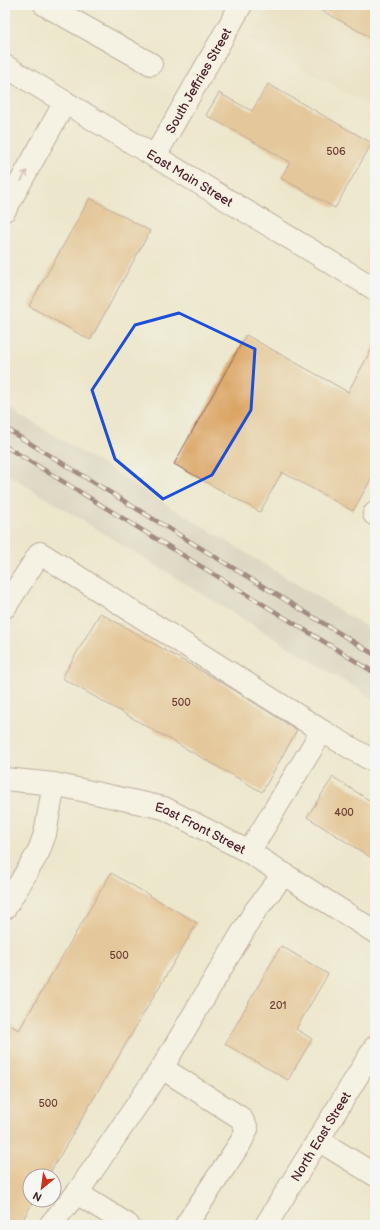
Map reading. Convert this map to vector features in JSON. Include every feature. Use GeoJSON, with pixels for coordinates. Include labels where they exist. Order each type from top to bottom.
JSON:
{"type":"FeatureCollection","features":[{"type":"Feature","properties":{"kind":"street"},"geometry":{"type":"LineString","coordinates":[[44,5],[151,64]]}},
{"type":"Feature","properties":{"kind":"street","name":"South Jeffries Street"},"geometry":{"type":"LineString","coordinates":[[155,156],[241,5]]}},
{"type":"Feature","properties":{"kind":"street","name":"East Main Street"},"geometry":{"type":"LineString","coordinates":[[5,66],[375,288]]}},
{"type":"Feature","properties":{"kind":"street"},"geometry":{"type":"LineString","coordinates":[[5,210],[65,102]]}},
{"type":"Feature","properties":{"kind":"street"},"geometry":{"type":"LineString","coordinates":[[5,607],[40,553],[322,731],[375,762]]}},
{"type":"Feature","properties":{"kind":"street"},"geometry":{"type":"LineString","coordinates":[[250,852],[322,731]]}},
{"type":"Feature","properties":{"kind":"street","name":"East Front Street"},"geometry":{"type":"LineString","coordinates":[[5,779],[54,784],[164,808],[250,852],[375,932]]}},
{"type":"Feature","properties":{"kind":"street"},"geometry":{"type":"LineString","coordinates":[[5,908],[38,854],[45,834],[54,784]]}},
{"type":"Feature","properties":{"kind":"street"},"geometry":{"type":"LineString","coordinates":[[50,1225],[77,1193],[162,1068],[255,911],[284,874]]}},
{"type":"Feature","properties":{"kind":"street","name":"North East Street"},"geometry":{"type":"LineString","coordinates":[[266,1225],[375,1047]]}},
{"type":"Feature","properties":{"kind":"street"},"geometry":{"type":"LineString","coordinates":[[162,1068],[241,1118],[247,1129],[241,1142],[186,1225]]}},
{"type":"Feature","properties":{"kind":"street"},"geometry":{"type":"LineString","coordinates":[[318,1140],[375,1175]]}},
{"type":"Feature","properties":{"kind":"street"},"geometry":{"type":"LineString","coordinates":[[77,1193],[128,1225]]}},
{"type":"Feature","properties":{"kind":"highlighted area"},"geometry":{"type":"Polygon","coordinates":[[[179,313],[255,349],[251,410],[212,475],[163,499],[115,459],[92,390],[135,325],[179,313]]]}},
{"type":"Feature","properties":{"kind":"shaded area"},"geometry":{"type":"Polygon","coordinates":[[[270,5],[375,5],[375,109],[251,39],[270,5]]]}},
{"type":"Feature","properties":{"kind":"shaded area"},"geometry":{"type":"Polygon","coordinates":[[[5,405],[375,632],[375,700],[5,473],[5,405]]]}},
{"type":"Feature","properties":{"kind":"building"},"geometry":{"type":"Polygon","coordinates":[[[312,5],[375,5],[375,40],[312,5]]]}},
{"type":"Feature","properties":{"kind":"building"},"geometry":{"type":"Polygon","coordinates":[[[268,84],[372,143],[335,208],[281,178],[290,162],[206,115],[219,93],[252,111],[268,84]]]}},
{"type":"Feature","properties":{"kind":"building"},"geometry":{"type":"Polygon","coordinates":[[[90,198],[150,231],[90,340],[29,306],[90,198]]]}},
{"type":"Feature","properties":{"kind":"building"},"geometry":{"type":"Polygon","coordinates":[[[246,335],[348,392],[375,343],[375,472],[353,511],[282,472],[260,512],[174,464],[246,335]]]}},
{"type":"Feature","properties":{"kind":"building"},"geometry":{"type":"Polygon","coordinates":[[[100,613],[226,685],[297,730],[262,792],[62,678],[100,613]]]}},
{"type":"Feature","properties":{"kind":"building"},"geometry":{"type":"Polygon","coordinates":[[[333,777],[375,804],[375,860],[307,817],[333,777]]]}},
{"type":"Feature","properties":{"kind":"building"},"geometry":{"type":"Polygon","coordinates":[[[111,873],[197,923],[53,1168],[22,1168],[22,1208],[30,1208],[20,1225],[5,1225],[5,1022],[19,1030],[111,873]]]}},
{"type":"Feature","properties":{"kind":"building"},"geometry":{"type":"Polygon","coordinates":[[[281,946],[328,974],[296,1029],[312,1039],[288,1080],[225,1044],[281,946]]]}},
{"type":"Feature","properties":{"kind":"railway"},"geometry":{"type":"LineString","coordinates":[[5,428],[375,655]]}},
{"type":"Feature","properties":{"kind":"railway"},"geometry":{"type":"LineString","coordinates":[[5,446],[375,673]]}}]}
